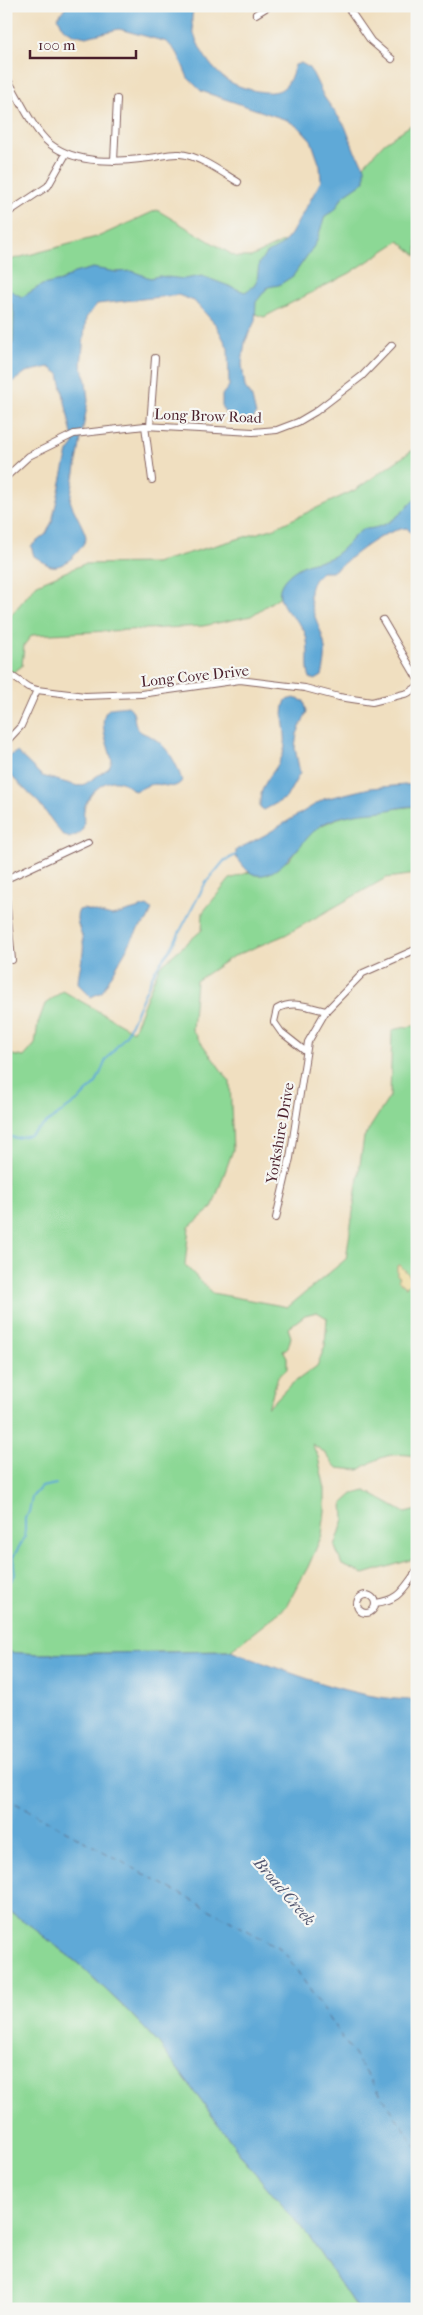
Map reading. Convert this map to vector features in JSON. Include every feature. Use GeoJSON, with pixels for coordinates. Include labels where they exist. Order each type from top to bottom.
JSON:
{"type":"FeatureCollection","features":[{"type":"Feature","properties":{"kind":"street"},"geometry":{"type":"LineString","coordinates":[[256,14],[269,6]]}},
{"type":"Feature","properties":{"kind":"street"},"geometry":{"type":"LineString","coordinates":[[347,6],[371,41],[392,59]]}},
{"type":"Feature","properties":{"kind":"street"},"geometry":{"type":"LineString","coordinates":[[6,77],[37,128],[49,143],[66,154],[96,161],[181,154],[195,158],[238,182]]}},
{"type":"Feature","properties":{"kind":"street"},"geometry":{"type":"LineString","coordinates":[[114,161],[117,99]]}},
{"type":"Feature","properties":{"kind":"street"},"geometry":{"type":"LineString","coordinates":[[6,214],[48,186],[66,154]]}},
{"type":"Feature","properties":{"kind":"street","name":"Long Brow Road"},"geometry":{"type":"LineString","coordinates":[[6,477],[30,456],[74,434],[148,426],[225,431],[277,430],[298,422],[315,412],[362,376],[392,345]]}},
{"type":"Feature","properties":{"kind":"street"},"geometry":{"type":"LineString","coordinates":[[152,480],[148,426],[155,358]]}},
{"type":"Feature","properties":{"kind":"street"},"geometry":{"type":"LineString","coordinates":[[383,620],[417,678]]}},
{"type":"Feature","properties":{"kind":"street","name":"Long Cove Drive"},"geometry":{"type":"LineString","coordinates":[[6,672],[37,690],[84,696],[122,695],[240,680],[305,688],[339,697],[372,702],[408,693],[417,687]]}},
{"type":"Feature","properties":{"kind":"street"},"geometry":{"type":"LineString","coordinates":[[6,742],[21,726],[37,690]]}},
{"type":"Feature","properties":{"kind":"street"},"geometry":{"type":"LineString","coordinates":[[6,879],[88,841]]}},
{"type":"Feature","properties":{"kind":"street"},"geometry":{"type":"LineString","coordinates":[[6,898],[12,960]]}},
{"type":"Feature","properties":{"kind":"street","name":"Yorkshire Drive"},"geometry":{"type":"LineString","coordinates":[[276,1218],[290,1158],[305,1051],[326,1011],[364,973],[417,949]]}},
{"type":"Feature","properties":{"kind":"street"},"geometry":{"type":"LineString","coordinates":[[305,1051],[281,1032],[274,1022],[277,1009],[285,1004],[294,1003],[326,1011]]}},
{"type":"Feature","properties":{"kind":"street"},"geometry":{"type":"LineString","coordinates":[[375,1603],[390,1602],[417,1571]]}},
{"type":"Feature","properties":{"kind":"green space"},"geometry":{"type":"Polygon","coordinates":[[[417,121],[417,256],[399,241],[350,273],[264,317],[169,285],[117,289],[6,365],[6,261],[100,236],[157,210],[236,257],[251,257],[302,233],[384,143],[417,121]]]}},
{"type":"Feature","properties":{"kind":"green space"},"geometry":{"type":"Polygon","coordinates":[[[417,447],[417,517],[365,539],[251,616],[203,626],[32,635],[24,645],[22,666],[6,678],[6,621],[37,584],[84,564],[155,563],[272,529],[355,490],[417,447]]]}},
{"type":"Feature","properties":{"kind":"green space"},"geometry":{"type":"Polygon","coordinates":[[[417,806],[417,874],[386,878],[285,935],[232,957],[196,981],[192,1030],[230,1082],[233,1150],[212,1208],[189,1227],[185,1265],[212,1293],[288,1307],[346,1259],[364,1137],[390,1096],[392,1030],[417,1025],[417,1456],[386,1456],[359,1470],[337,1468],[324,1452],[312,1444],[318,1457],[325,1489],[322,1535],[308,1567],[286,1607],[230,1651],[40,1654],[6,1652],[6,1054],[24,1057],[35,1044],[38,1023],[45,1004],[63,991],[133,1031],[159,967],[202,930],[203,912],[230,879],[249,872],[258,875],[289,860],[309,834],[322,825],[359,812],[417,806]],[[317,1312],[305,1315],[288,1328],[291,1337],[288,1348],[283,1350],[287,1357],[287,1369],[278,1377],[268,1408],[289,1386],[317,1366],[325,1346],[327,1318],[317,1312]]]}},
{"type":"Feature","properties":{"kind":"green space"},"geometry":{"type":"Polygon","coordinates":[[[366,1491],[405,1513],[417,1510],[417,1558],[364,1574],[342,1565],[335,1547],[344,1519],[343,1503],[353,1494],[366,1491]]]}},
{"type":"Feature","properties":{"kind":"green space"},"geometry":{"type":"Polygon","coordinates":[[[6,1909],[31,1926],[81,1966],[159,2044],[250,2167],[311,2239],[357,2309],[6,2309],[6,1909]]]}},
{"type":"Feature","properties":{"kind":"sand"},"geometry":{"type":"Polygon","coordinates":[[[400,1265],[410,1276],[410,1283],[406,1287],[398,1280],[400,1277],[397,1275],[397,1266],[400,1265]]]}},
{"type":"Feature","properties":{"kind":"water"},"geometry":{"type":"Polygon","coordinates":[[[66,6],[195,6],[192,15],[192,25],[199,47],[205,57],[227,80],[246,88],[263,92],[277,91],[287,84],[295,65],[301,63],[308,67],[324,97],[345,126],[355,152],[365,167],[365,181],[343,196],[335,210],[325,216],[316,243],[293,276],[279,285],[268,287],[256,302],[255,321],[245,342],[242,364],[245,387],[252,398],[256,415],[252,420],[243,423],[236,422],[227,416],[222,408],[222,395],[229,386],[228,348],[216,325],[194,301],[178,295],[97,304],[86,318],[81,365],[86,381],[88,401],[70,500],[86,539],[71,559],[54,566],[48,565],[34,556],[31,546],[46,534],[52,522],[68,452],[74,444],[59,374],[49,367],[26,372],[6,387],[6,351],[13,343],[14,314],[12,304],[6,298],[6,288],[22,297],[42,285],[61,281],[74,273],[93,268],[116,272],[132,271],[150,278],[159,276],[184,279],[202,276],[245,292],[254,286],[257,281],[259,263],[266,254],[282,245],[291,234],[321,181],[320,166],[311,140],[301,129],[287,120],[201,91],[188,78],[178,54],[167,42],[119,29],[86,37],[73,34],[63,28],[58,17],[66,6]]]}},
{"type":"Feature","properties":{"kind":"water"},"geometry":{"type":"Polygon","coordinates":[[[417,497],[417,540],[407,528],[397,530],[367,545],[332,572],[322,572],[314,580],[310,589],[310,599],[323,639],[325,655],[322,676],[315,680],[310,678],[308,645],[305,633],[286,609],[280,597],[281,586],[284,580],[299,568],[335,555],[363,529],[387,523],[417,497]]]}},
{"type":"Feature","properties":{"kind":"water"},"geometry":{"type":"Polygon","coordinates":[[[294,698],[304,701],[307,712],[297,734],[295,748],[300,773],[286,798],[264,810],[260,807],[262,791],[280,761],[285,747],[284,706],[286,700],[294,698]]]}},
{"type":"Feature","properties":{"kind":"water"},"geometry":{"type":"Polygon","coordinates":[[[128,706],[133,711],[138,729],[158,741],[171,756],[182,781],[174,786],[154,784],[134,791],[126,784],[117,781],[111,781],[100,786],[85,805],[82,830],[69,838],[61,833],[39,803],[6,771],[6,757],[17,752],[42,776],[78,786],[85,784],[109,768],[112,761],[103,725],[106,712],[111,708],[128,706]]]}},
{"type":"Feature","properties":{"kind":"water"},"geometry":{"type":"Polygon","coordinates":[[[417,784],[417,806],[352,814],[323,824],[288,859],[268,874],[258,875],[248,871],[236,857],[236,850],[265,835],[324,799],[370,788],[417,784]]]}},
{"type":"Feature","properties":{"kind":"water"},"geometry":{"type":"Polygon","coordinates":[[[147,906],[152,910],[147,921],[138,929],[102,992],[91,997],[78,984],[83,946],[77,922],[79,910],[83,909],[112,916],[147,906]]]}},
{"type":"Feature","properties":{"kind":"water","name":"Broad Creek"},"geometry":{"type":"Polygon","coordinates":[[[230,1651],[299,1676],[345,1690],[393,1699],[417,1700],[417,2309],[357,2309],[311,2239],[250,2167],[159,2044],[81,1966],[31,1926],[6,1909],[6,1652],[40,1654],[230,1651]]]}},
{"type":"Feature","properties":{"kind":"waterway"},"geometry":{"type":"LineString","coordinates":[[6,1136],[16,1138],[30,1135],[80,1099],[96,1083],[106,1060],[126,1035],[155,970],[170,950],[205,884],[224,861],[238,854]]}},
{"type":"Feature","properties":{"kind":"waterway"},"geometry":{"type":"LineString","coordinates":[[6,1582],[10,1582],[15,1575],[13,1557],[25,1537],[25,1517],[29,1512],[32,1497],[41,1487],[56,1484]]}},
{"type":"Feature","properties":{"kind":"ferry route"},"geometry":{"type":"LineString","coordinates":[[6,1798],[283,1950],[417,2148]]}}]}
